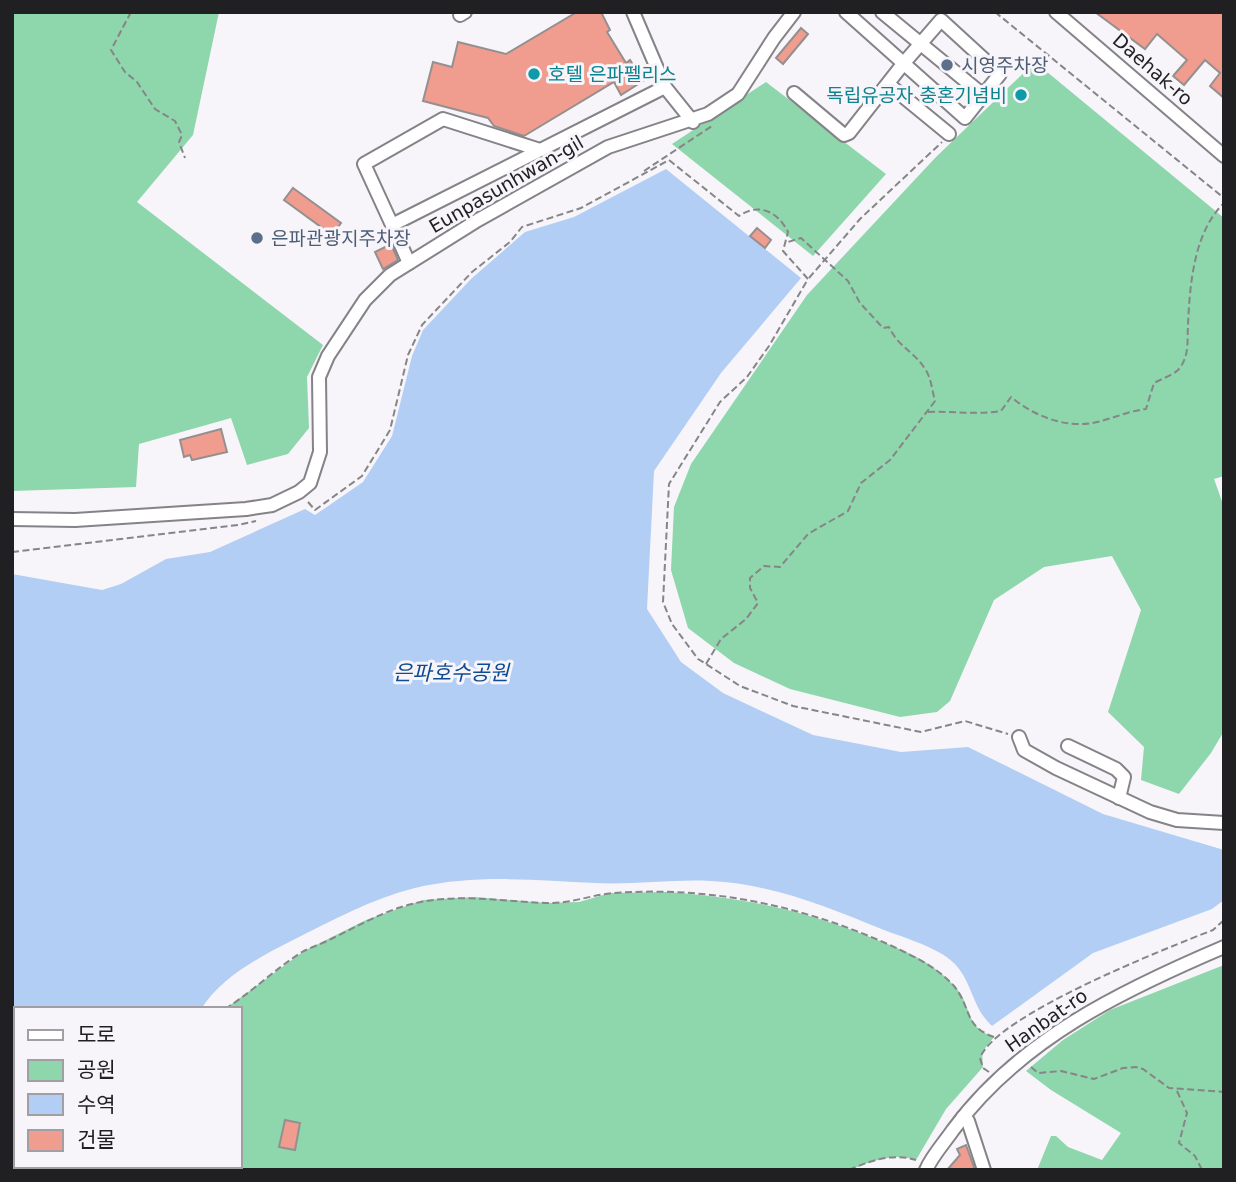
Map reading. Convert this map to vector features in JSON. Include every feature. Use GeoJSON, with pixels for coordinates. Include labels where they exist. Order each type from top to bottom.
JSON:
{"type":"FeatureCollection","features":[{"type":"Feature","properties":{"kind":"street"},"geometry":{"type":"LineString","coordinates":[[633,12],[665,87],[693,122]]}},
{"type":"Feature","properties":{"kind":"street","name":"Eunpasunhwan-gil"},"geometry":{"type":"LineString","coordinates":[[301,495],[310,483],[320,452],[319,377],[328,356],[365,300],[390,275],[608,147],[693,122],[708,114],[738,94],[774,37],[794,12]]}},
{"type":"Feature","properties":{"kind":"street"},"geometry":{"type":"LineString","coordinates":[[794,93],[844,135],[849,133],[902,64],[920,44],[937,16],[1000,74],[965,118],[902,64],[846,12]]}},
{"type":"Feature","properties":{"kind":"street"},"geometry":{"type":"LineString","coordinates":[[882,12],[983,95]]}},
{"type":"Feature","properties":{"kind":"street","name":"Daehak-ro"},"geometry":{"type":"LineString","coordinates":[[1056,12],[1071,17],[1224,156]]}},
{"type":"Feature","properties":{"kind":"street"},"geometry":{"type":"LineString","coordinates":[[888,83],[949,134]]}},
{"type":"Feature","properties":{"kind":"street"},"geometry":{"type":"LineString","coordinates":[[392,225],[665,87]]}},
{"type":"Feature","properties":{"kind":"street"},"geometry":{"type":"LineString","coordinates":[[409,263],[364,164],[443,119],[540,150]]}},
{"type":"Feature","properties":{"kind":"street"},"geometry":{"type":"LineString","coordinates":[[12,519],[75,520],[246,509],[272,505],[301,495]]}},
{"type":"Feature","properties":{"kind":"street"},"geometry":{"type":"LineString","coordinates":[[1020,737],[1024,750],[1032,755],[1119,798],[1177,820],[1224,823]]}},
{"type":"Feature","properties":{"kind":"street"},"geometry":{"type":"LineString","coordinates":[[1068,746],[1116,769],[1124,777],[1119,798]]}},
{"type":"Feature","properties":{"kind":"street","name":"Hanbat-ro"},"geometry":{"type":"LineString","coordinates":[[927,1167],[963,1117],[1023,1058],[1109,999],[1224,947]]}},
{"type":"Feature","properties":{"kind":"street"},"geometry":{"type":"LineString","coordinates":[[963,1117],[968,1121],[984,1170]]}},
{"type":"Feature","properties":{"kind":"path"},"geometry":{"type":"LineString","coordinates":[[131,12],[111,50],[155,109],[175,121],[182,135],[179,142],[185,158]]}},
{"type":"Feature","properties":{"kind":"path"},"geometry":{"type":"LineString","coordinates":[[995,12],[1224,198]]}},
{"type":"Feature","properties":{"kind":"path"},"geometry":{"type":"LineString","coordinates":[[301,495],[315,510],[362,476],[390,430],[408,355],[422,325],[472,272],[510,242],[522,227],[581,208],[640,174],[716,124],[708,114]]}},
{"type":"Feature","properties":{"kind":"path"},"geometry":{"type":"LineString","coordinates":[[930,155],[860,219],[808,279],[769,346],[747,377],[720,402],[669,484],[663,602],[673,624],[698,659],[740,686],[793,706],[921,732],[965,721],[1020,737]]}},
{"type":"Feature","properties":{"kind":"path"},"geometry":{"type":"LineString","coordinates":[[640,174],[669,160],[739,216],[747,211],[758,210],[777,216],[788,232],[783,251],[808,279]]}},
{"type":"Feature","properties":{"kind":"path"},"geometry":{"type":"LineString","coordinates":[[927,412],[955,411],[979,415],[1001,411],[1011,397],[1029,412],[1067,424],[1090,424],[1146,409],[1154,383],[1178,370],[1189,343],[1187,329],[1191,278],[1206,223],[1224,203]]}},
{"type":"Feature","properties":{"kind":"path"},"geometry":{"type":"LineString","coordinates":[[706,664],[721,639],[746,619],[758,603],[750,587],[750,578],[764,566],[780,567],[807,534],[848,511],[860,483],[890,460],[935,401],[926,370],[911,353],[897,344],[889,327],[883,328],[870,314],[848,282],[802,238],[787,243]]}},
{"type":"Feature","properties":{"kind":"path"},"geometry":{"type":"LineString","coordinates":[[12,552],[239,525],[259,520]]}},
{"type":"Feature","properties":{"kind":"path"},"geometry":{"type":"LineString","coordinates":[[228,1007],[304,951],[366,920],[423,900],[475,897],[547,904],[579,902],[610,893],[667,892],[730,897],[782,906],[888,944],[937,970],[963,997],[972,1025],[994,1037]]}},
{"type":"Feature","properties":{"kind":"path"},"geometry":{"type":"LineString","coordinates":[[998,1080],[983,1068],[980,1058],[994,1037],[1101,974],[1213,930],[1224,920]]}},
{"type":"Feature","properties":{"kind":"path"},"geometry":{"type":"LineString","coordinates":[[1023,1058],[1038,1073],[1061,1071],[1094,1079],[1123,1068],[1136,1067],[1177,1090],[1224,1092]]}},
{"type":"Feature","properties":{"kind":"path"},"geometry":{"type":"LineString","coordinates":[[1177,1090],[1187,1112],[1179,1143],[1195,1156],[1202,1170]]}},
{"type":"Feature","properties":{"kind":"path"},"geometry":{"type":"LineString","coordinates":[[849,1170],[887,1157],[903,1156],[927,1167]]}},
{"type":"Feature","properties":{"kind":"green space"},"geometry":{"type":"Polygon","coordinates":[[[12,12],[219,12],[193,135],[137,202],[323,345],[307,377],[309,428],[288,454],[247,465],[231,418],[139,444],[136,487],[12,491],[12,12]]]}},
{"type":"Feature","properties":{"kind":"green space"},"geometry":{"type":"Polygon","coordinates":[[[1035,62],[1224,218],[1224,476],[1214,479],[1224,507],[1224,731],[1211,753],[1179,794],[1141,780],[1144,747],[1108,712],[1141,610],[1112,556],[1044,567],[994,600],[950,701],[937,712],[900,717],[790,689],[734,663],[688,628],[671,570],[674,507],[691,464],[807,295],[936,157],[1035,62]]]}},
{"type":"Feature","properties":{"kind":"green space"},"geometry":{"type":"Polygon","coordinates":[[[766,82],[886,174],[813,256],[672,144],[766,82]]]}},
{"type":"Feature","properties":{"kind":"green space"},"geometry":{"type":"Polygon","coordinates":[[[667,892],[773,906],[848,929],[908,953],[924,961],[952,983],[963,998],[976,1026],[994,1037],[982,1052],[983,1067],[946,1109],[916,1160],[890,1158],[849,1170],[202,1170],[242,1168],[242,1007],[228,1007],[304,951],[366,920],[423,900],[475,897],[547,903],[579,902],[610,893],[667,892]]]}},
{"type":"Feature","properties":{"kind":"green space"},"geometry":{"type":"Polygon","coordinates":[[[1224,965],[1224,1170],[1037,1170],[1051,1136],[1056,1136],[1068,1147],[1102,1160],[1121,1133],[1051,1090],[1026,1071],[1063,1040],[1110,1010],[1224,965]]]}},
{"type":"Feature","properties":{"kind":"water","name":"은파호수공원"},"geometry":{"type":"Polygon","coordinates":[[[666,169],[801,278],[721,373],[654,471],[647,609],[681,662],[723,693],[813,735],[901,752],[968,747],[1103,814],[1224,850],[1224,900],[1212,909],[1093,953],[992,1026],[984,1017],[960,970],[942,954],[842,913],[778,892],[711,881],[609,883],[482,879],[415,888],[352,911],[268,953],[231,977],[202,1007],[14,1007],[14,1168],[191,1170],[12,1170],[12,574],[102,590],[121,584],[166,559],[210,552],[305,509],[315,515],[363,482],[392,436],[412,356],[423,330],[471,279],[525,232],[574,217],[666,169]]]}},
{"type":"Feature","properties":{"kind":"building","name":"호텔 은파펠리스"},"geometry":{"type":"Polygon","coordinates":[[[577,12],[601,12],[610,30],[607,32],[626,63],[630,60],[643,81],[621,95],[614,82],[524,136],[494,126],[488,118],[423,101],[433,62],[452,67],[458,42],[506,54],[577,12]]]}},
{"type":"Feature","properties":{"kind":"building"},"geometry":{"type":"Polygon","coordinates":[[[1095,12],[1224,12],[1224,98],[1210,86],[1220,73],[1205,60],[1184,85],[1173,76],[1187,60],[1157,34],[1145,49],[1095,12]]]}},
{"type":"Feature","properties":{"kind":"building"},"geometry":{"type":"Polygon","coordinates":[[[801,28],[808,34],[783,64],[776,58],[801,28]]]}},
{"type":"Feature","properties":{"kind":"building"},"geometry":{"type":"Polygon","coordinates":[[[293,188],[341,223],[332,235],[284,200],[293,188]]]}},
{"type":"Feature","properties":{"kind":"building"},"geometry":{"type":"Polygon","coordinates":[[[757,228],[771,240],[765,248],[750,236],[757,228]]]}},
{"type":"Feature","properties":{"kind":"building"},"geometry":{"type":"Polygon","coordinates":[[[391,244],[398,260],[383,269],[375,252],[391,244]]]}},
{"type":"Feature","properties":{"kind":"building"},"geometry":{"type":"Polygon","coordinates":[[[221,429],[227,452],[192,460],[190,455],[184,457],[180,440],[221,429]]]}},
{"type":"Feature","properties":{"kind":"building"},"geometry":{"type":"Polygon","coordinates":[[[285,1120],[300,1123],[295,1150],[279,1147],[285,1120]]]}},
{"type":"Feature","properties":{"kind":"building"},"geometry":{"type":"Polygon","coordinates":[[[966,1145],[975,1170],[947,1170],[960,1155],[957,1149],[966,1145]]]}},
{"type":"Feature","properties":{"kind":"place","name":"시영주차장"},"geometry":{"type":"Point","coordinates":[947,65]}},
{"type":"Feature","properties":{"kind":"place","name":"호텔 은파펠리스"},"geometry":{"type":"Point","coordinates":[534,74]}},
{"type":"Feature","properties":{"kind":"place","name":"독립유공자 충혼기념비"},"geometry":{"type":"Point","coordinates":[1021,95]}},
{"type":"Feature","properties":{"kind":"place","name":"은파관광지주차장"},"geometry":{"type":"Point","coordinates":[257,238]}}]}
